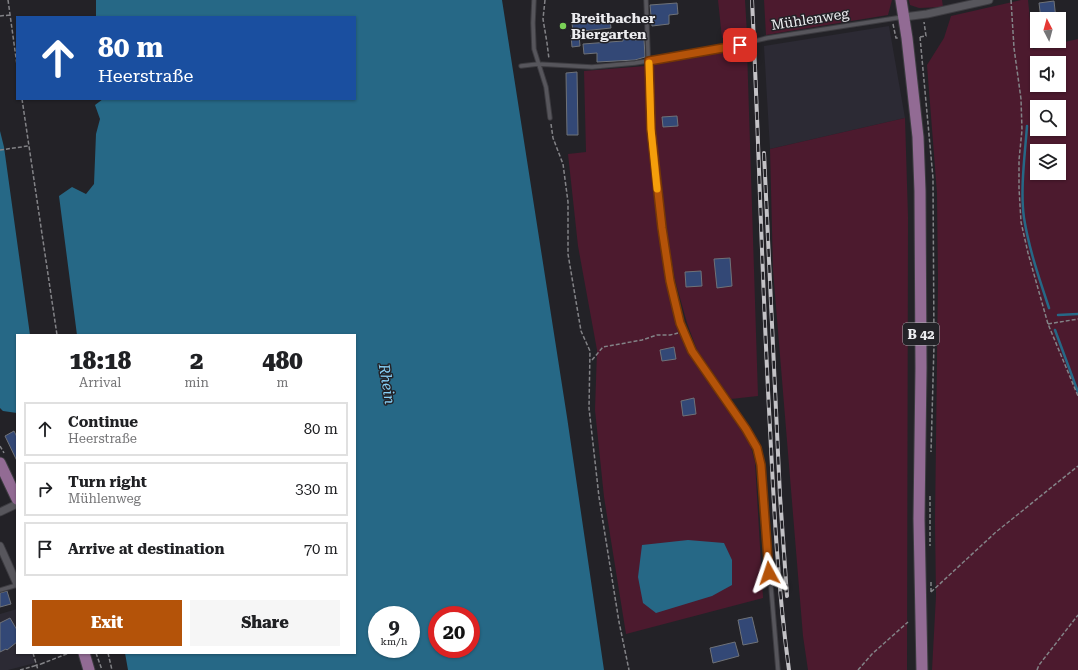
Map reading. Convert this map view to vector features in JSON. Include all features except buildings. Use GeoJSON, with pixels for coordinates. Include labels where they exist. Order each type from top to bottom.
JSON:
{"type":"FeatureCollection","features":[{"type":"Feature","properties":{"kind":"main road","name":"B 42"},"geometry":{"type":"LineString","coordinates":[[901,0],[907,38],[918,137],[920,190],[921,368],[919,519],[922,670]]}},
{"type":"Feature","properties":{"kind":"main road"},"geometry":{"type":"LineString","coordinates":[[0,463],[16,497]]}},
{"type":"Feature","properties":{"kind":"main road"},"geometry":{"type":"LineString","coordinates":[[84,654],[89,670]]}},
{"type":"Feature","properties":{"kind":"street","name":"Mühlenweg"},"geometry":{"type":"LineString","coordinates":[[904,17],[989,0]]}},
{"type":"Feature","properties":{"kind":"street"},"geometry":{"type":"LineString","coordinates":[[0,512],[16,504]]}},
{"type":"Feature","properties":{"kind":"street"},"geometry":{"type":"LineString","coordinates":[[0,546],[16,583]]}},
{"type":"Feature","properties":{"kind":"lane"},"geometry":{"type":"LineString","coordinates":[[534,0],[534,49],[546,87],[550,118]]}},
{"type":"Feature","properties":{"kind":"lane"},"geometry":{"type":"LineString","coordinates":[[646,0],[651,129],[662,228],[670,281],[684,332],[692,351],[746,429],[757,448],[761,465],[778,670]]}},
{"type":"Feature","properties":{"kind":"lane","name":"Mühlenweg"},"geometry":{"type":"LineString","coordinates":[[521,66],[538,64],[592,67],[613,66],[727,48],[767,38],[904,17]]}},
{"type":"Feature","properties":{"kind":"lane"},"geometry":{"type":"LineString","coordinates":[[0,590],[16,585]]}},
{"type":"Feature","properties":{"kind":"path"},"geometry":{"type":"LineString","coordinates":[[8,0],[16,58]]}},
{"type":"Feature","properties":{"kind":"path"},"geometry":{"type":"LineString","coordinates":[[545,0],[543,19],[548,43],[549,65]]}},
{"type":"Feature","properties":{"kind":"path"},"geometry":{"type":"LineString","coordinates":[[1011,0],[1014,48],[1022,99],[1022,130],[1019,160],[1021,222],[1048,324],[1078,396]]}},
{"type":"Feature","properties":{"kind":"path"},"geometry":{"type":"LineString","coordinates":[[907,38],[926,36],[923,14]]}},
{"type":"Feature","properties":{"kind":"path"},"geometry":{"type":"LineString","coordinates":[[0,16],[10,15]]}},
{"type":"Feature","properties":{"kind":"path"},"geometry":{"type":"LineString","coordinates":[[22,100],[57,334]]}},
{"type":"Feature","properties":{"kind":"path"},"geometry":{"type":"LineString","coordinates":[[550,118],[554,138],[563,164],[568,202],[568,254],[581,331],[590,351],[589,408],[599,497],[618,622],[629,670]]}},
{"type":"Feature","properties":{"kind":"path"},"geometry":{"type":"LineString","coordinates":[[0,150],[28,146]]}},
{"type":"Feature","properties":{"kind":"path"},"geometry":{"type":"LineString","coordinates":[[1048,324],[1078,319]]}},
{"type":"Feature","properties":{"kind":"path"},"geometry":{"type":"LineString","coordinates":[[591,361],[603,347],[642,340],[657,335],[670,335],[684,332]]}},
{"type":"Feature","properties":{"kind":"path"},"geometry":{"type":"LineString","coordinates":[[931,592],[996,532],[1078,466]]}},
{"type":"Feature","properties":{"kind":"path"},"geometry":{"type":"LineString","coordinates":[[1037,670],[1039,665],[1078,615]]}},
{"type":"Feature","properties":{"kind":"path"},"geometry":{"type":"LineString","coordinates":[[858,670],[872,654],[908,622]]}},
{"type":"Feature","properties":{"kind":"path"},"geometry":{"type":"LineString","coordinates":[[33,654],[38,670]]}},
{"type":"Feature","properties":{"kind":"path"},"geometry":{"type":"LineString","coordinates":[[20,670],[66,654]]}},
{"type":"Feature","properties":{"kind":"path"},"geometry":{"type":"LineString","coordinates":[[96,654],[102,670]]}},
{"type":"Feature","properties":{"kind":"path"},"geometry":{"type":"LineString","coordinates":[[108,654],[112,670]]}},
{"type":"Feature","properties":{"kind":"shaded area"},"geometry":{"type":"Polygon","coordinates":[[[718,0],[745,0],[747,34],[722,38],[718,0]]]}},
{"type":"Feature","properties":{"kind":"shaded area"},"geometry":{"type":"Polygon","coordinates":[[[764,0],[892,0],[888,15],[766,35],[764,0]]]}},
{"type":"Feature","properties":{"kind":"shaded area"},"geometry":{"type":"Polygon","coordinates":[[[909,0],[942,0],[943,7],[919,8],[910,5],[909,0]]]}},
{"type":"Feature","properties":{"kind":"shaded area"},"geometry":{"type":"Polygon","coordinates":[[[1021,0],[1028,0],[1030,48],[1066,48],[1066,42],[1078,39],[1078,670],[932,670],[936,596],[935,522],[938,279],[937,193],[927,65],[944,38],[951,16],[1021,0]]]}},
{"type":"Feature","properties":{"kind":"shaded area"},"geometry":{"type":"Polygon","coordinates":[[[889,26],[905,118],[770,149],[764,46],[889,26]]]}},
{"type":"Feature","properties":{"kind":"shaded area"},"geometry":{"type":"Polygon","coordinates":[[[747,49],[758,396],[731,399],[697,350],[687,323],[675,280],[666,229],[655,129],[653,63],[747,49]]]}},
{"type":"Feature","properties":{"kind":"shaded area"},"geometry":{"type":"Polygon","coordinates":[[[645,66],[658,228],[666,282],[677,325],[689,354],[744,432],[750,444],[755,462],[763,598],[626,634],[604,497],[595,410],[597,350],[578,246],[568,154],[586,152],[584,71],[645,66]]]}},
{"type":"Feature","properties":{"kind":"shaded area"},"geometry":{"type":"Polygon","coordinates":[[[905,118],[908,217],[907,670],[808,670],[803,636],[773,270],[770,149],[905,118]]]}},
{"type":"Feature","properties":{"kind":"shaded area"},"geometry":{"type":"Polygon","coordinates":[[[16,609],[16,654],[32,654],[35,663],[8,670],[0,670],[0,614],[16,609]]]}},
{"type":"Feature","properties":{"kind":"water","name":"Rhein"},"geometry":{"type":"Polygon","coordinates":[[[96,0],[502,0],[567,417],[604,670],[128,670],[125,654],[356,654],[356,334],[77,334],[59,196],[72,187],[86,194],[94,184],[96,134],[100,119],[95,105],[102,100],[356,100],[356,16],[96,16],[96,0]]]}},
{"type":"Feature","properties":{"kind":"water"},"geometry":{"type":"Polygon","coordinates":[[[0,131],[4,147],[30,334],[16,334],[16,413],[3,411],[0,408],[0,131]]]}},
{"type":"Feature","properties":{"kind":"water"},"geometry":{"type":"Polygon","coordinates":[[[688,540],[724,543],[732,560],[732,585],[712,596],[656,613],[643,603],[638,577],[642,545],[688,540]]]}},
{"type":"Feature","properties":{"kind":"waterway"},"geometry":{"type":"LineString","coordinates":[[1027,126],[1023,184],[1024,218],[1031,252],[1049,308]]}},
{"type":"Feature","properties":{"kind":"waterway"},"geometry":{"type":"LineString","coordinates":[[1058,315],[1078,314]]}},
{"type":"Feature","properties":{"kind":"waterway"},"geometry":{"type":"LineString","coordinates":[[1055,330],[1078,392]]}},
{"type":"Feature","properties":{"kind":"railway"},"geometry":{"type":"LineString","coordinates":[[752,0],[773,489],[779,580],[789,670]]}},
{"type":"Feature","properties":{"kind":"railway"},"geometry":{"type":"LineString","coordinates":[[764,153],[780,496],[787,596]]}},
{"type":"Feature","properties":{"kind":"slow traffic"},"geometry":{"type":"LineString","coordinates":[[649,63],[651,129],[657,189]]}},
{"type":"Feature","properties":{"kind":"place","name":"Breitbacher Biergarten"},"geometry":{"type":"Point","coordinates":[563,26]}},
{"type":"Feature","properties":{"kind":"route"},"geometry":{"type":"LineString","coordinates":[[740,45],[649,61],[651,129],[662,228],[670,281],[680,323],[692,351],[746,429],[760,456],[769,573]]}}]}
